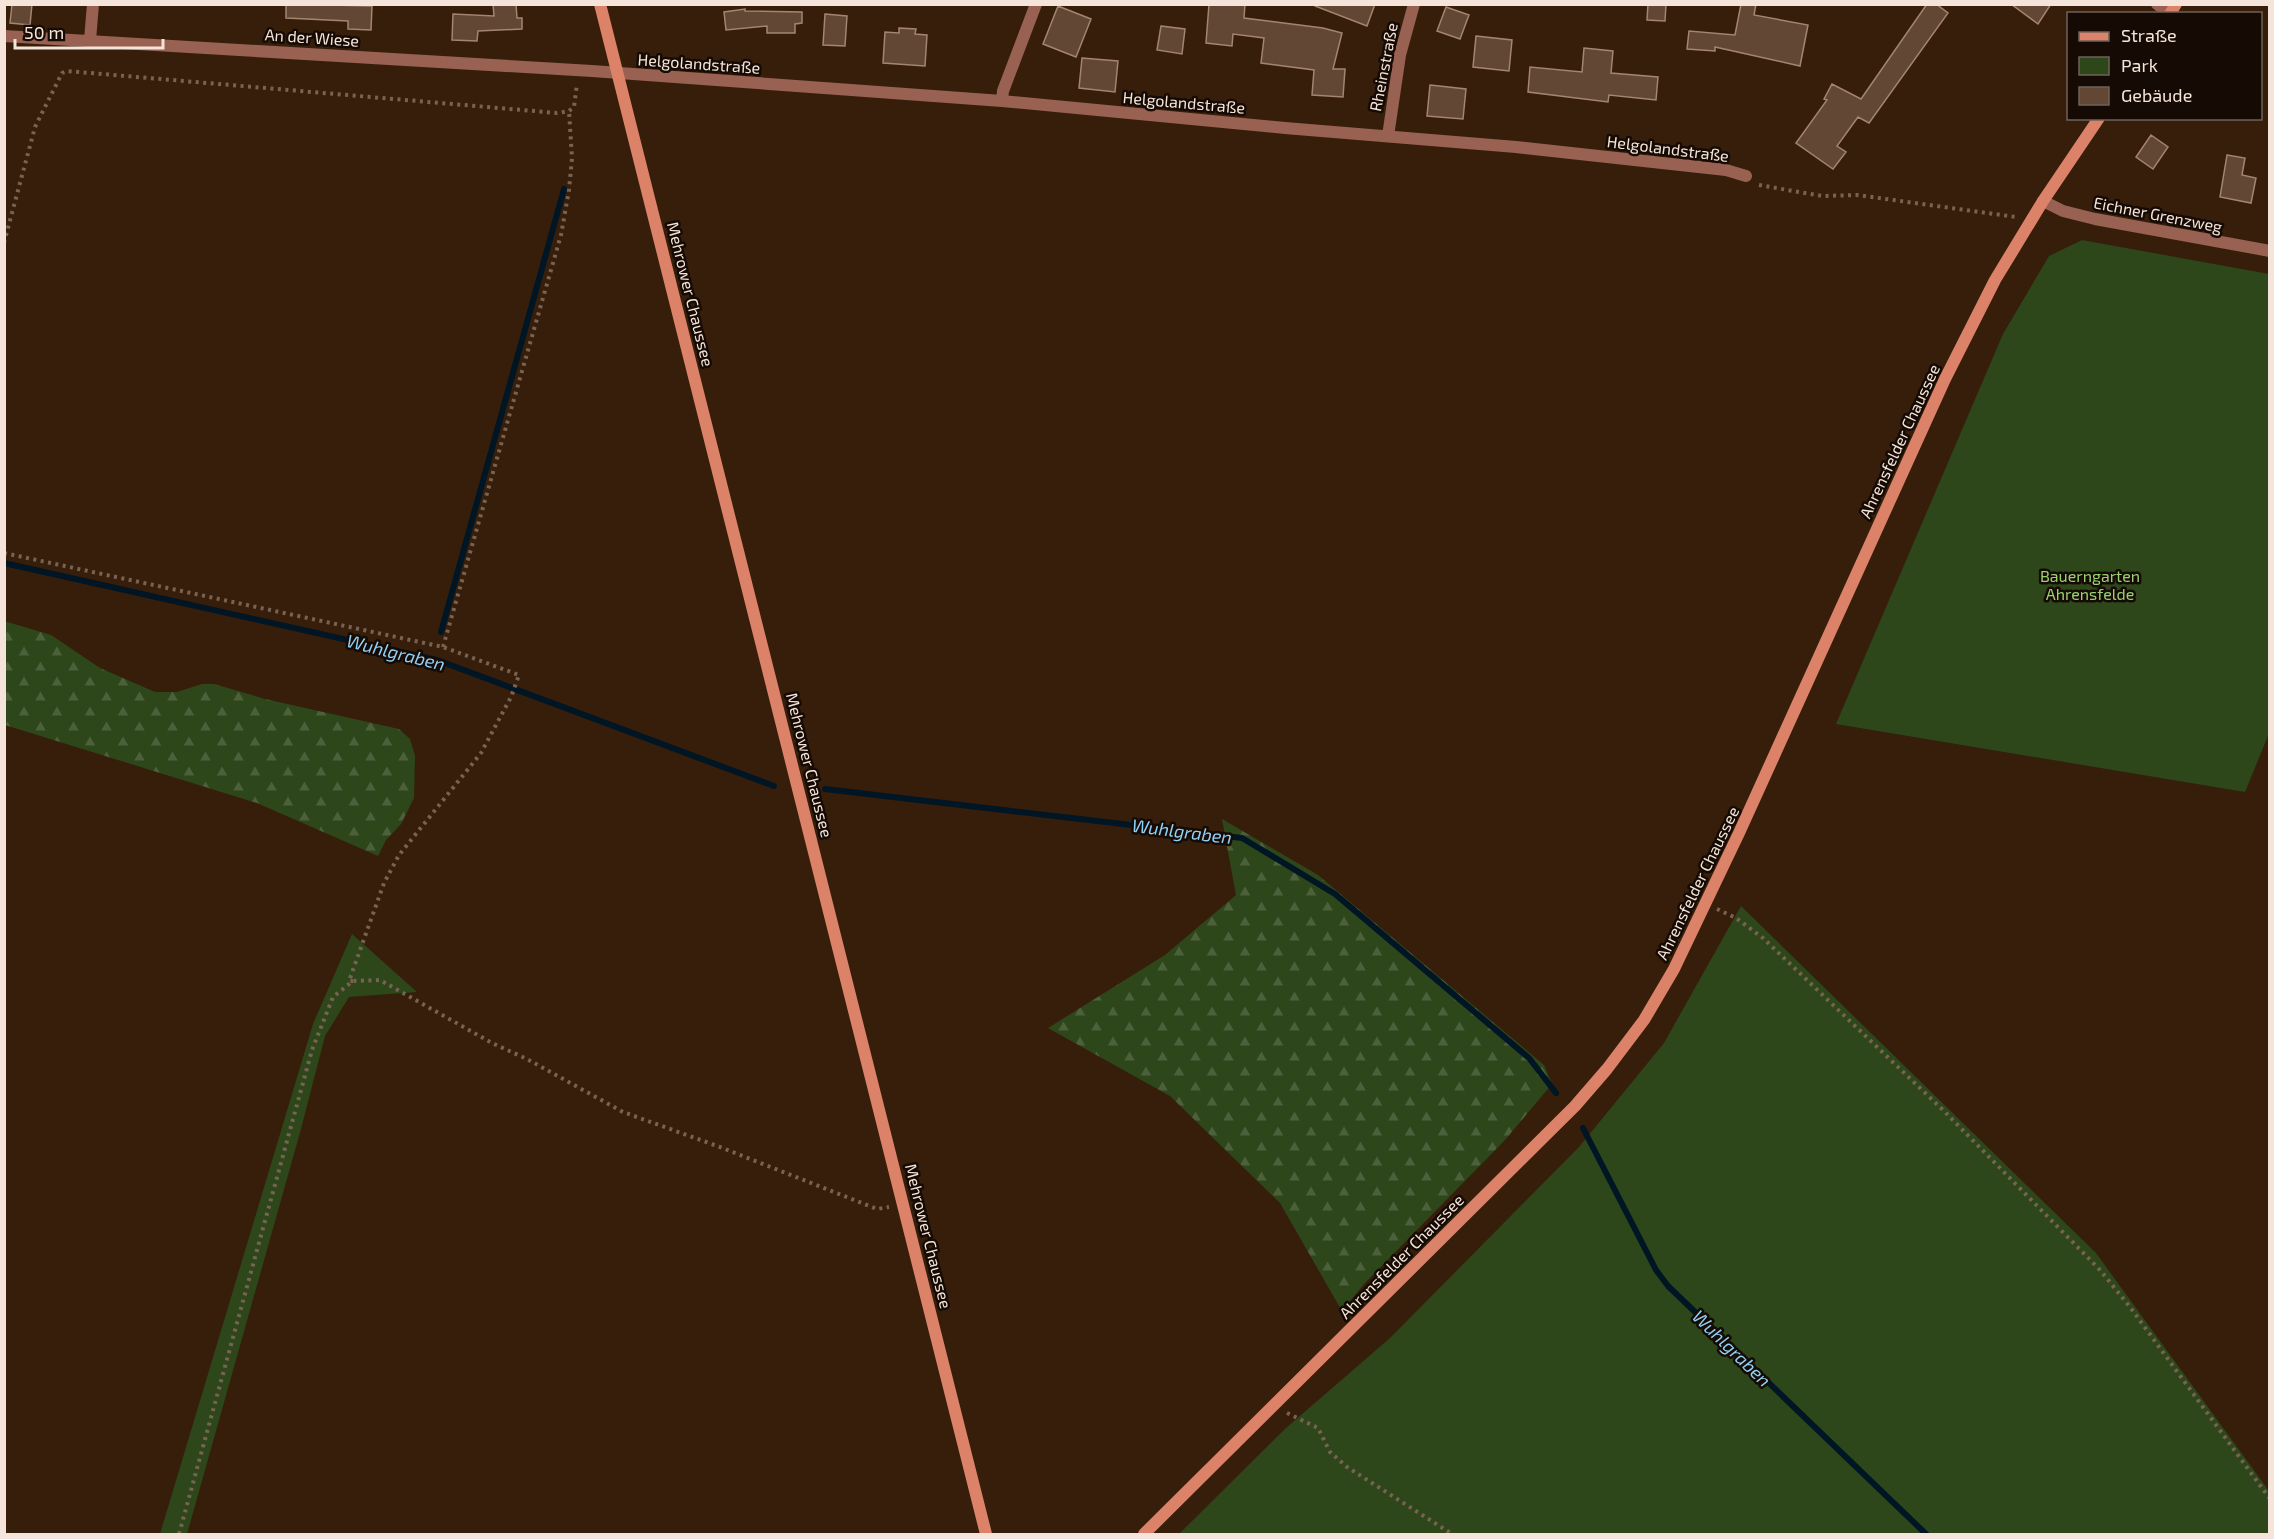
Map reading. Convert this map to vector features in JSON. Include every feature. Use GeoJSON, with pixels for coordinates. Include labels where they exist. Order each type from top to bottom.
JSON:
{"type":"FeatureCollection","features":[{"type":"Feature","properties":{"kind":"main road","name":"Mehrower Chaussee"},"geometry":{"type":"LineString","coordinates":[[600,4],[986,1534]]}},
{"type":"Feature","properties":{"kind":"main road","name":"Ahrensfelder Chaussee"},"geometry":{"type":"LineString","coordinates":[[1144,1534],[1575,1106],[1607,1069],[1650,1010],[1674,969],[1706,904],[1945,379],[1995,280],[2043,201],[2098,120]]}},
{"type":"Feature","properties":{"kind":"street"},"geometry":{"type":"LineString","coordinates":[[90,40],[93,4]]}},
{"type":"Feature","properties":{"kind":"street"},"geometry":{"type":"LineString","coordinates":[[1002,102],[1003,91],[1036,4]]}},
{"type":"Feature","properties":{"kind":"street","name":"Rheinstraße"},"geometry":{"type":"LineString","coordinates":[[1388,136],[1400,55],[1414,4]]}},
{"type":"Feature","properties":{"kind":"street","name":"An der Wiese"},"geometry":{"type":"LineString","coordinates":[[4,36],[618,73]]}},
{"type":"Feature","properties":{"kind":"street","name":"Helgolandstraße"},"geometry":{"type":"LineString","coordinates":[[618,73],[1002,102],[1388,136],[1691,166],[1726,170],[1746,176]]}},
{"type":"Feature","properties":{"kind":"street","name":"Eichner Grenzweg"},"geometry":{"type":"LineString","coordinates":[[2043,201],[2062,211],[2095,219],[2214,243],[2270,251]]}},
{"type":"Feature","properties":{"kind":"path"},"geometry":{"type":"LineString","coordinates":[[4,243],[35,127],[62,73],[67,71],[557,113],[569,111],[574,107],[579,71]]}},
{"type":"Feature","properties":{"kind":"path"},"geometry":{"type":"LineString","coordinates":[[443,647],[561,235],[572,158],[569,111]]}},
{"type":"Feature","properties":{"kind":"path"},"geometry":{"type":"LineString","coordinates":[[1746,176],[1757,185],[1822,196],[1857,195],[2031,220]]}},
{"type":"Feature","properties":{"kind":"path"},"geometry":{"type":"LineString","coordinates":[[4,553],[443,647],[519,675],[511,697],[481,753],[399,855],[381,893],[349,981],[380,980],[492,1043],[527,1059],[623,1112],[720,1147],[877,1209],[904,1205]]}},
{"type":"Feature","properties":{"kind":"path"},"geometry":{"type":"LineString","coordinates":[[1706,904],[1736,918],[1763,938],[1944,1111],[2084,1253],[2130,1307],[2270,1499]]}},
{"type":"Feature","properties":{"kind":"path"},"geometry":{"type":"LineString","coordinates":[[179,1534],[312,1050],[333,997],[353,981]]}},
{"type":"Feature","properties":{"kind":"path"},"geometry":{"type":"LineString","coordinates":[[1275,1405],[1318,1428],[1330,1452],[1347,1467],[1452,1534]]}},
{"type":"Feature","properties":{"kind":"green space","name":"Bauerngarten Ahrensfelde"},"geometry":{"type":"Polygon","coordinates":[[[2082,240],[2269,274],[2270,731],[2245,792],[1836,724],[2003,334],[2049,256],[2082,240]]]}},
{"type":"Feature","properties":{"kind":"green space"},"geometry":{"type":"Polygon","coordinates":[[[4,621],[51,635],[100,668],[155,692],[177,692],[202,684],[214,684],[265,699],[399,729],[410,739],[415,756],[414,798],[401,824],[386,840],[378,856],[257,803],[5,725],[4,621]]]}},
{"type":"Feature","properties":{"kind":"green space"},"geometry":{"type":"Polygon","coordinates":[[[1222,819],[1318,875],[1544,1065],[1552,1084],[1505,1140],[1364,1284],[1342,1311],[1280,1203],[1170,1096],[1048,1028],[1165,955],[1236,895],[1222,819]]]}},
{"type":"Feature","properties":{"kind":"green space"},"geometry":{"type":"Polygon","coordinates":[[[1741,906],[2096,1253],[2269,1491],[2269,1534],[1179,1534],[1286,1428],[1390,1338],[1579,1147],[1664,1043],[1741,906]]]}},
{"type":"Feature","properties":{"kind":"green space"},"geometry":{"type":"Polygon","coordinates":[[[352,934],[417,992],[349,997],[325,1036],[187,1534],[160,1534],[313,1024],[352,934]]]}},
{"type":"Feature","properties":{"kind":"building"},"geometry":{"type":"Polygon","coordinates":[[[12,4],[32,4],[30,25],[10,23],[12,4]]]}},
{"type":"Feature","properties":{"kind":"building"},"geometry":{"type":"Polygon","coordinates":[[[286,4],[372,6],[371,30],[348,29],[348,21],[286,18],[286,4]]]}},
{"type":"Feature","properties":{"kind":"building"},"geometry":{"type":"Polygon","coordinates":[[[493,4],[516,4],[517,18],[522,18],[522,29],[478,31],[477,41],[452,40],[453,14],[494,16],[493,4]]]}},
{"type":"Feature","properties":{"kind":"building"},"geometry":{"type":"Polygon","coordinates":[[[1209,4],[1245,4],[1244,18],[1323,28],[1342,33],[1333,69],[1345,69],[1343,97],[1312,95],[1314,70],[1261,63],[1264,38],[1233,34],[1232,46],[1206,43],[1209,4]]]}},
{"type":"Feature","properties":{"kind":"building"},"geometry":{"type":"Polygon","coordinates":[[[1315,4],[1375,4],[1367,26],[1315,6],[1315,4]]]}},
{"type":"Feature","properties":{"kind":"building"},"geometry":{"type":"Polygon","coordinates":[[[1648,4],[1666,4],[1665,21],[1647,20],[1648,4]]]}},
{"type":"Feature","properties":{"kind":"building"},"geometry":{"type":"Polygon","coordinates":[[[1741,4],[1756,4],[1754,15],[1808,25],[1800,66],[1715,47],[1715,51],[1687,49],[1689,31],[1735,35],[1741,4]]]}},
{"type":"Feature","properties":{"kind":"building"},"geometry":{"type":"Polygon","coordinates":[[[1927,4],[1936,4],[1948,13],[1869,123],[1858,117],[1837,146],[1846,152],[1833,169],[1796,143],[1827,100],[1824,99],[1832,84],[1861,99],[1927,4]]]}},
{"type":"Feature","properties":{"kind":"building"},"geometry":{"type":"Polygon","coordinates":[[[2011,4],[2051,4],[2038,24],[2011,4]]]}},
{"type":"Feature","properties":{"kind":"building"},"geometry":{"type":"Polygon","coordinates":[[[1058,6],[1091,19],[1076,57],[1043,44],[1058,6]]]}},
{"type":"Feature","properties":{"kind":"building"},"geometry":{"type":"Polygon","coordinates":[[[1446,7],[1469,15],[1460,39],[1437,31],[1446,7]]]}},
{"type":"Feature","properties":{"kind":"building"},"geometry":{"type":"Polygon","coordinates":[[[745,9],[745,11],[802,12],[802,23],[795,24],[795,33],[767,33],[767,26],[726,30],[724,12],[745,9]]]}},
{"type":"Feature","properties":{"kind":"building"},"geometry":{"type":"Polygon","coordinates":[[[825,14],[847,16],[845,46],[823,45],[825,14]]]}},
{"type":"Feature","properties":{"kind":"building"},"geometry":{"type":"Polygon","coordinates":[[[1161,26],[1185,29],[1182,54],[1157,50],[1161,26]]]}},
{"type":"Feature","properties":{"kind":"building"},"geometry":{"type":"Polygon","coordinates":[[[899,28],[916,29],[915,34],[927,35],[925,66],[883,63],[885,32],[899,33],[899,28]]]}},
{"type":"Feature","properties":{"kind":"building"},"geometry":{"type":"Polygon","coordinates":[[[1476,36],[1512,40],[1509,71],[1473,67],[1476,36]]]}},
{"type":"Feature","properties":{"kind":"building"},"geometry":{"type":"Polygon","coordinates":[[[1584,48],[1613,51],[1611,73],[1658,77],[1656,100],[1609,95],[1608,102],[1528,92],[1530,67],[1582,72],[1584,48]]]}},
{"type":"Feature","properties":{"kind":"building"},"geometry":{"type":"Polygon","coordinates":[[[1082,58],[1118,61],[1115,92],[1079,88],[1082,58]]]}},
{"type":"Feature","properties":{"kind":"building"},"geometry":{"type":"Polygon","coordinates":[[[1430,85],[1466,89],[1463,119],[1427,116],[1430,85]]]}},
{"type":"Feature","properties":{"kind":"building"},"geometry":{"type":"Polygon","coordinates":[[[2151,135],[2168,147],[2153,169],[2136,157],[2151,135]]]}},
{"type":"Feature","properties":{"kind":"building"},"geometry":{"type":"Polygon","coordinates":[[[2227,155],[2245,158],[2242,175],[2256,178],[2251,203],[2220,197],[2227,155]]]}},
{"type":"Feature","properties":{"kind":"waterway"},"geometry":{"type":"LineString","coordinates":[[441,632],[564,189]]}},
{"type":"Feature","properties":{"kind":"waterway","name":"Wuhlgraben"},"geometry":{"type":"LineString","coordinates":[[4,563],[437,660],[774,786]]}},
{"type":"Feature","properties":{"kind":"waterway","name":"Wuhlgraben"},"geometry":{"type":"LineString","coordinates":[[825,789],[1242,838],[1335,894],[1529,1058],[1556,1093]]}},
{"type":"Feature","properties":{"kind":"waterway","name":"Wuhlgraben"},"geometry":{"type":"LineString","coordinates":[[1583,1128],[1656,1270],[1668,1286],[1926,1534]]}}]}
